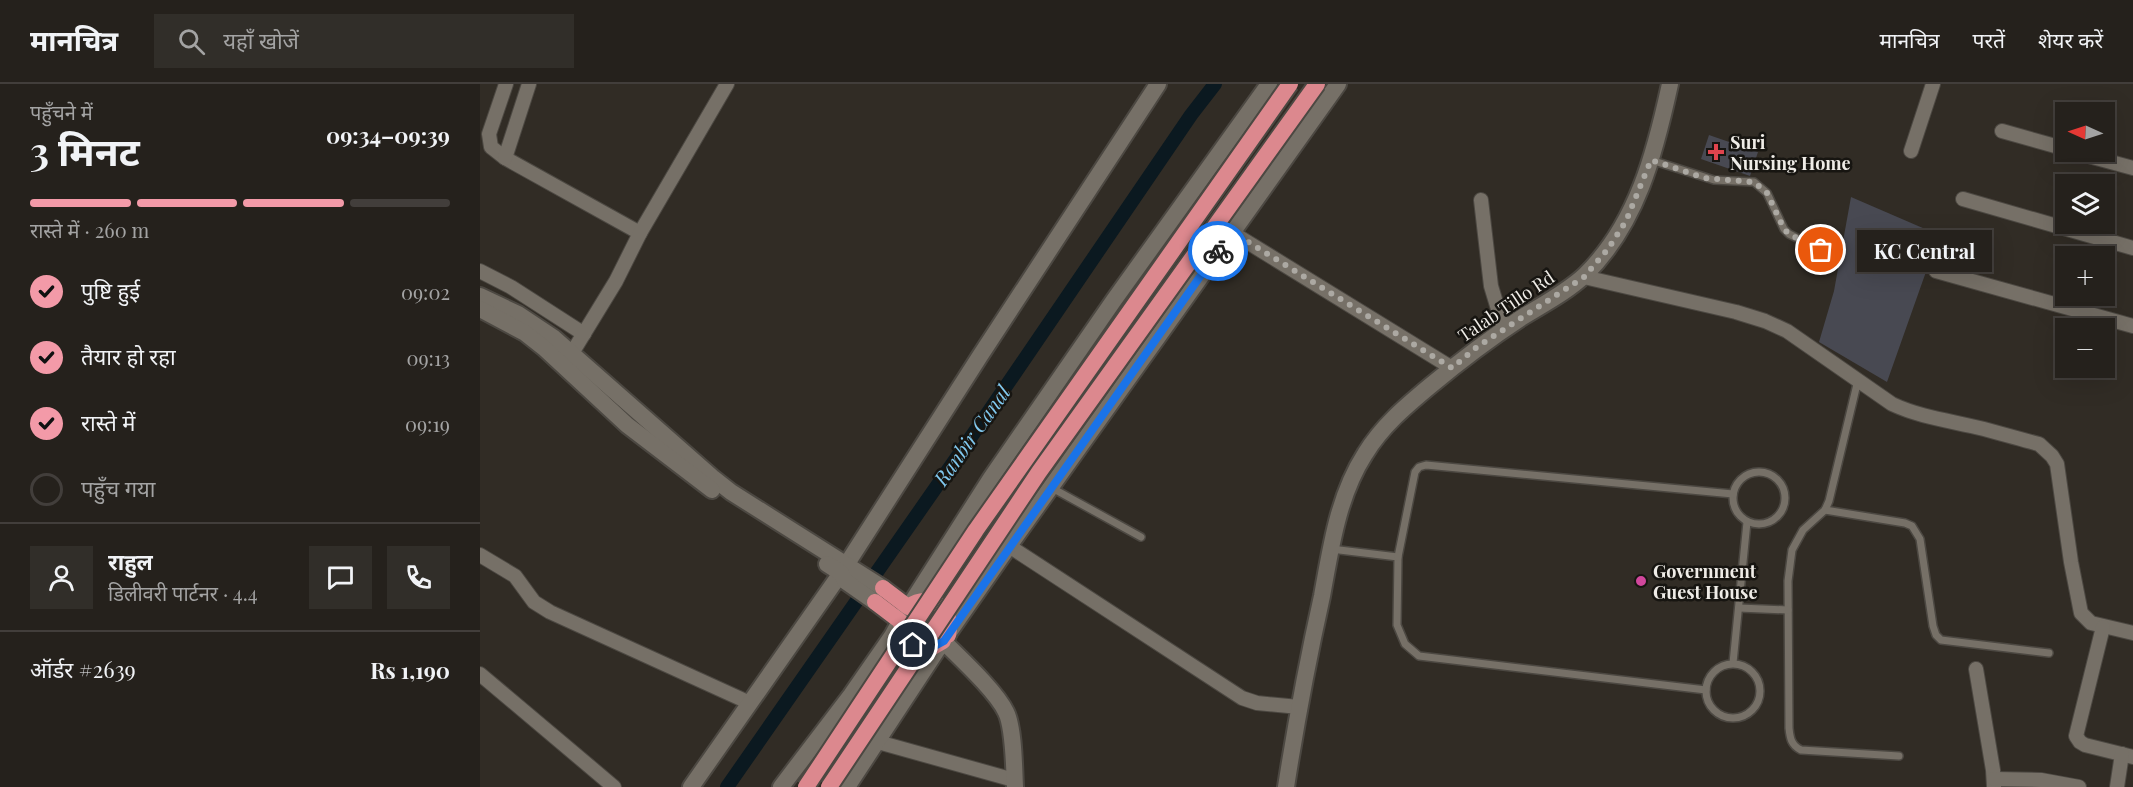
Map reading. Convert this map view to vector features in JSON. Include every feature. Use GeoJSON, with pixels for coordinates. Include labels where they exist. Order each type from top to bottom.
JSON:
{"type":"FeatureCollection","features":[{"type":"Feature","properties":{"kind":"highway"},"geometry":{"type":"LineString","coordinates":[[806,787],[976,530],[1290,84]]}},
{"type":"Feature","properties":{"kind":"highway"},"geometry":{"type":"LineString","coordinates":[[829,787],[1039,472],[1317,84]]}},
{"type":"Feature","properties":{"kind":"highway"},"geometry":{"type":"LineString","coordinates":[[879,595],[904,614]]}},
{"type":"Feature","properties":{"kind":"highway"},"geometry":{"type":"LineString","coordinates":[[927,600],[941,606],[949,618],[946,638],[929,649],[913,645],[903,632],[904,614],[919,601],[927,600]]}},
{"type":"Feature","properties":{"kind":"street"},"geometry":{"type":"LineString","coordinates":[[506,84],[494,116],[489,141],[491,147],[505,158],[640,233]]}},
{"type":"Feature","properties":{"kind":"street"},"geometry":{"type":"LineString","coordinates":[[505,158],[529,84]]}},
{"type":"Feature","properties":{"kind":"street"},"geometry":{"type":"LineString","coordinates":[[572,353],[616,282],[640,233],[727,84]]}},
{"type":"Feature","properties":{"kind":"street"},"geometry":{"type":"LineString","coordinates":[[692,787],[846,572],[980,356],[1158,84]]}},
{"type":"Feature","properties":{"kind":"street"},"geometry":{"type":"LineString","coordinates":[[781,787],[851,695],[892,636],[998,469],[1114,300],[1269,84]]}},
{"type":"Feature","properties":{"kind":"street"},"geometry":{"type":"LineString","coordinates":[[847,787],[1009,546],[1338,84]]}},
{"type":"Feature","properties":{"kind":"street","name":"Talab Tillo Rd"},"geometry":{"type":"LineString","coordinates":[[1286,787],[1299,707],[1331,549],[1343,499],[1364,454],[1386,425],[1452,368],[1477,347],[1584,277],[1608,249],[1626,221],[1651,160],[1671,84]]}},
{"type":"Feature","properties":{"kind":"street"},"geometry":{"type":"LineString","coordinates":[[1911,151],[1933,84]]}},
{"type":"Feature","properties":{"kind":"street"},"geometry":{"type":"LineString","coordinates":[[2002,131],[2055,146]]}},
{"type":"Feature","properties":{"kind":"street"},"geometry":{"type":"LineString","coordinates":[[2111,162],[2133,168]]}},
{"type":"Feature","properties":{"kind":"street"},"geometry":{"type":"LineString","coordinates":[[1481,200],[1489,278],[1504,329]]}},
{"type":"Feature","properties":{"kind":"street"},"geometry":{"type":"LineString","coordinates":[[1963,200],[2133,248]]}},
{"type":"Feature","properties":{"kind":"street"},"geometry":{"type":"LineString","coordinates":[[1232,232],[1452,368]]}},
{"type":"Feature","properties":{"kind":"street"},"geometry":{"type":"LineString","coordinates":[[480,271],[511,287],[584,334]]}},
{"type":"Feature","properties":{"kind":"street"},"geometry":{"type":"LineString","coordinates":[[1936,271],[2133,326]]}},
{"type":"Feature","properties":{"kind":"street"},"geometry":{"type":"LineString","coordinates":[[1584,277],[1766,321],[1787,331],[1892,404],[1911,413],[2039,444],[2052,456],[2056,464],[2079,607],[2084,618],[2103,627],[2133,633]]}},
{"type":"Feature","properties":{"kind":"street"},"geometry":{"type":"LineString","coordinates":[[480,296],[518,314],[554,338],[711,477],[879,595]]}},
{"type":"Feature","properties":{"kind":"street"},"geometry":{"type":"LineString","coordinates":[[480,309],[525,333],[627,425],[704,485],[846,572]]}},
{"type":"Feature","properties":{"kind":"street"},"geometry":{"type":"LineString","coordinates":[[1009,546],[1242,698],[1257,703],[1299,707]]}},
{"type":"Feature","properties":{"kind":"street"},"geometry":{"type":"LineString","coordinates":[[480,555],[514,576],[534,602],[550,612],[750,703]]}},
{"type":"Feature","properties":{"kind":"street"},"geometry":{"type":"LineString","coordinates":[[2103,627],[2076,736],[2085,745],[2128,756],[2118,787]]}},
{"type":"Feature","properties":{"kind":"street"},"geometry":{"type":"LineString","coordinates":[[878,742],[1015,784],[1010,722],[1006,712],[998,699],[946,638]]}},
{"type":"Feature","properties":{"kind":"street"},"geometry":{"type":"LineString","coordinates":[[1976,669],[1994,783],[2041,780],[2079,787]]}},
{"type":"Feature","properties":{"kind":"street"},"geometry":{"type":"LineString","coordinates":[[480,674],[614,787]]}},
{"type":"Feature","properties":{"kind":"lane"},"geometry":{"type":"LineString","coordinates":[[1651,160],[1704,178],[1754,182],[1767,193],[1784,229],[1789,234],[1821,250]]}},
{"type":"Feature","properties":{"kind":"lane"},"geometry":{"type":"LineString","coordinates":[[1858,380],[1832,492],[1825,510],[1803,530],[1792,550],[1788,581],[1790,739],[1794,747],[1801,750],[1899,756]]}},
{"type":"Feature","properties":{"kind":"lane"},"geometry":{"type":"LineString","coordinates":[[1706,690],[1419,656],[1405,644],[1399,635],[1397,626],[1398,557],[1415,472],[1419,467],[1426,465],[1733,494]]}},
{"type":"Feature","properties":{"kind":"lane"},"geometry":{"type":"LineString","coordinates":[[1767,473],[1782,484],[1786,502],[1778,518],[1763,525],[1748,522],[1736,511],[1733,494],[1736,486],[1742,478],[1749,474],[1767,473]]}},
{"type":"Feature","properties":{"kind":"lane"},"geometry":{"type":"LineString","coordinates":[[1052,488],[1141,537]]}},
{"type":"Feature","properties":{"kind":"lane"},"geometry":{"type":"LineString","coordinates":[[1825,510],[1912,526],[1920,539],[1933,626],[1936,635],[1941,640],[2049,653]]}},
{"type":"Feature","properties":{"kind":"lane"},"geometry":{"type":"LineString","coordinates":[[1733,663],[1748,522]]}},
{"type":"Feature","properties":{"kind":"lane"},"geometry":{"type":"LineString","coordinates":[[1331,549],[1398,557]]}},
{"type":"Feature","properties":{"kind":"lane"},"geometry":{"type":"LineString","coordinates":[[1739,608],[1788,610]]}},
{"type":"Feature","properties":{"kind":"lane"},"geometry":{"type":"LineString","coordinates":[[1733,663],[1744,666],[1757,678],[1760,696],[1752,711],[1736,718],[1726,717],[1711,707],[1706,690],[1712,674],[1719,668],[1733,663]]}},
{"type":"Feature","properties":{"kind":"building"},"geometry":{"type":"Polygon","coordinates":[[[1709,135],[1758,152],[1750,176],[1701,159],[1709,135]]]}},
{"type":"Feature","properties":{"kind":"building"},"geometry":{"type":"Polygon","coordinates":[[[1851,197],[1939,235],[1887,382],[1819,342],[1834,291],[1851,197]]]}},
{"type":"Feature","properties":{"kind":"waterway","name":"Ranbir Canal"},"geometry":{"type":"LineString","coordinates":[[727,787],[985,417],[1191,115],[1215,84]]}},
{"type":"Feature","properties":{"kind":"way so far"},"geometry":{"type":"LineString","coordinates":[[1218,251],[1232,232],[1452,368],[1477,347],[1584,277],[1608,249],[1626,221],[1651,160],[1704,178],[1754,182],[1767,193],[1784,229],[1789,234],[1821,250]]}},
{"type":"Feature","properties":{"kind":"place","name":"Suri Nursing Home"},"geometry":{"type":"Point","coordinates":[1716,152]}},
{"type":"Feature","properties":{"kind":"place","name":"KC Central"},"geometry":{"type":"Point","coordinates":[1821,250]}},
{"type":"Feature","properties":{"kind":"place","name":"Government Guest House"},"geometry":{"type":"Point","coordinates":[1641,581]}},
{"type":"Feature","properties":{"kind":"route"},"geometry":{"type":"LineString","coordinates":[[913,645],[929,649],[944,641],[1218,251]]}}]}
